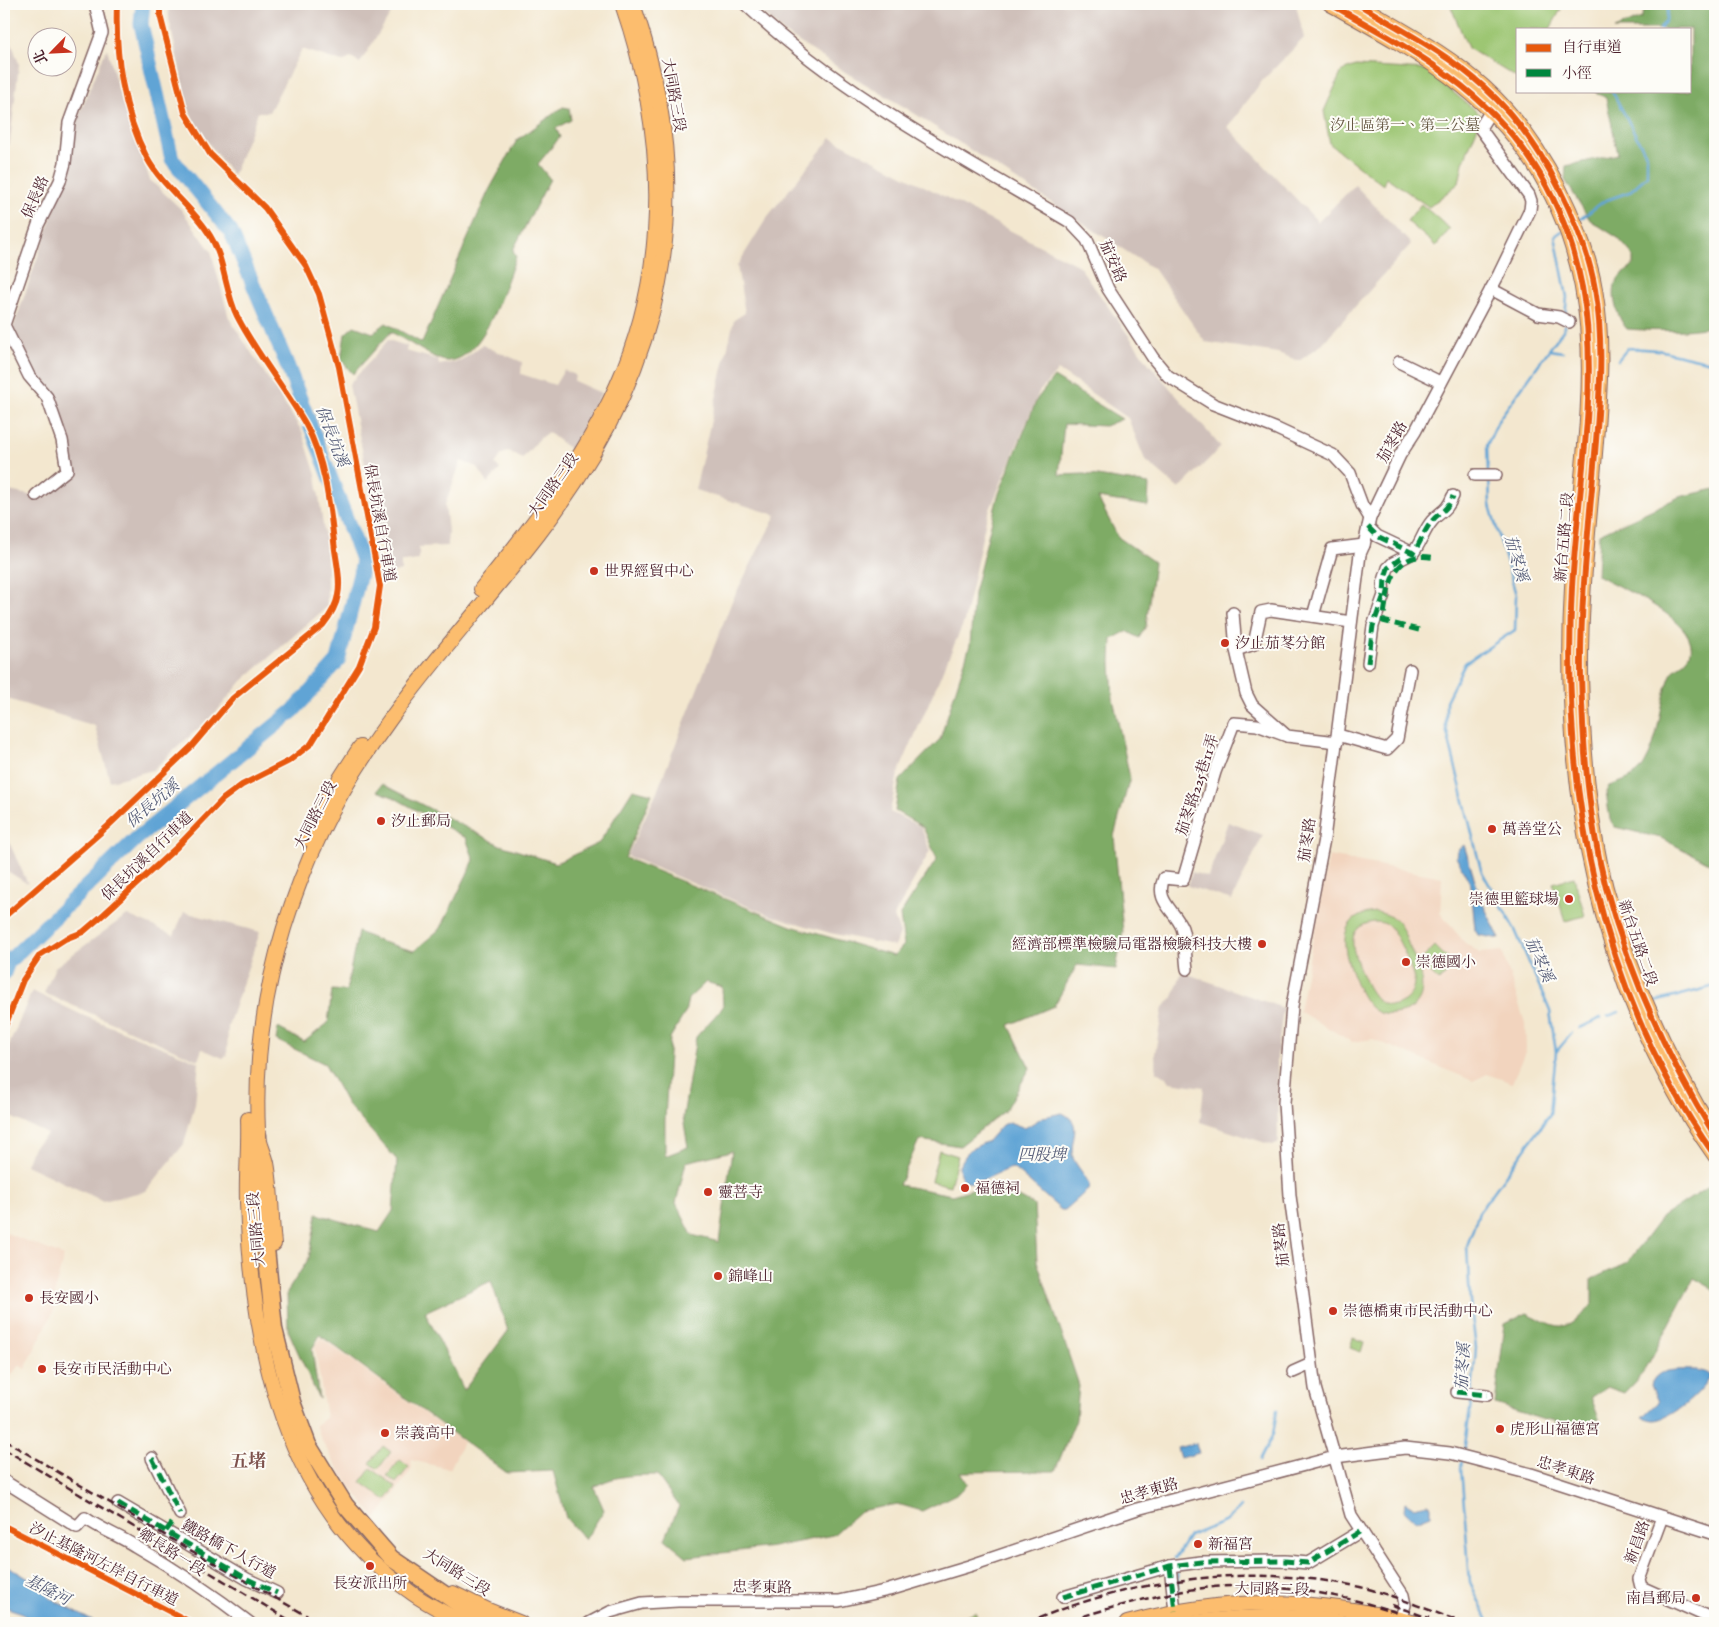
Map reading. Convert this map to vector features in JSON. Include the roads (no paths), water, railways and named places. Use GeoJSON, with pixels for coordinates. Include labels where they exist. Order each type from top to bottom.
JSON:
{"type":"FeatureCollection","features":[{"type":"Feature","properties":{"kind":"highway"},"geometry":{"type":"LineString","coordinates":[[258,1135],[259,1178],[274,1328],[284,1372],[308,1445],[344,1510],[369,1545],[397,1571],[483,1623]]}},
{"type":"Feature","properties":{"kind":"highway"},"geometry":{"type":"LineString","coordinates":[[249,1158],[266,1316],[280,1389],[309,1462],[324,1490],[391,1558],[466,1609],[496,1623]]}},
{"type":"Feature","properties":{"kind":"main road","name":"大同路三段"},"geometry":{"type":"LineString","coordinates":[[465,1623],[409,1592],[379,1567],[347,1534],[318,1496],[303,1470],[285,1428],[268,1377],[257,1323],[247,1202],[249,1158],[248,1070],[255,1004],[271,937],[316,822],[328,797],[387,707],[516,546],[576,460],[617,384],[635,337],[649,277],[654,244],[656,155],[644,77],[622,4]]}},
{"type":"Feature","properties":{"kind":"main road","name":"大同路三段"},"geometry":{"type":"LineString","coordinates":[[521,1623],[456,1595],[394,1551],[349,1500],[308,1430],[292,1383],[280,1324],[266,1162],[258,1135],[257,1066],[264,1005],[280,939],[320,834],[364,757],[395,712],[539,533],[581,476],[629,386],[647,337],[664,246],[668,195],[666,149],[656,79],[647,44],[633,4]]}},
{"type":"Feature","properties":{"kind":"main road","name":"新台五路二段"},"geometry":{"type":"LineString","coordinates":[[1330,4],[1432,63],[1494,105]]}},
{"type":"Feature","properties":{"kind":"main road","name":"新台五路二段"},"geometry":{"type":"LineString","coordinates":[[1358,4],[1440,52],[1494,105],[1508,122],[1531,160],[1565,224],[1583,284],[1589,329],[1589,378],[1572,587],[1570,667],[1574,758],[1582,825],[1592,879],[1604,924],[1622,976],[1672,1088],[1715,1156]]}},
{"type":"Feature","properties":{"kind":"main road","name":"新台五路二段"},"geometry":{"type":"LineString","coordinates":[[1508,122],[1535,144],[1566,200],[1582,240],[1595,287],[1601,345],[1600,390],[1585,574],[1581,672],[1588,787],[1606,886],[1633,972],[1648,1009],[1694,1102],[1715,1136]]}},
{"type":"Feature","properties":{"kind":"main road","name":"大同路二段"},"geometry":{"type":"LineString","coordinates":[[1127,1623],[1175,1611],[1249,1603],[1289,1603],[1346,1608],[1416,1623]]}},
{"type":"Feature","properties":{"kind":"main road","name":"大同路二段"},"geometry":{"type":"LineString","coordinates":[[1190,1623],[1264,1617],[1330,1620],[1348,1623]]}},
{"type":"Feature","properties":{"kind":"street","name":"保長路"},"geometry":{"type":"LineString","coordinates":[[36,495],[67,470],[63,446],[47,397],[29,376],[4,325],[38,225],[60,181],[65,163],[69,123],[102,33],[95,4]]}},
{"type":"Feature","properties":{"kind":"street","name":"茄安路"},"geometry":{"type":"LineString","coordinates":[[745,4],[786,41],[825,71],[936,143],[1070,222],[1087,240],[1108,289],[1153,358],[1168,376],[1213,404],[1277,429],[1333,455],[1350,474],[1369,522]]}},
{"type":"Feature","properties":{"kind":"street","name":"茄苳路"},"geometry":{"type":"LineString","coordinates":[[1400,1621],[1405,1605],[1403,1595],[1351,1514],[1315,1388],[1290,1196],[1284,1103],[1292,1006],[1324,838],[1360,554],[1369,522],[1400,455],[1417,428],[1530,210],[1531,201],[1480,128],[1494,105]]}},
{"type":"Feature","properties":{"kind":"street"},"geometry":{"type":"LineString","coordinates":[[1491,288],[1538,314],[1564,320]]}},
{"type":"Feature","properties":{"kind":"street"},"geometry":{"type":"LineString","coordinates":[[1399,362],[1440,382]]}},
{"type":"Feature","properties":{"kind":"street"},"geometry":{"type":"LineString","coordinates":[[1475,475],[1496,475]]}},
{"type":"Feature","properties":{"kind":"street"},"geometry":{"type":"LineString","coordinates":[[1368,663],[1373,626],[1384,595],[1383,584],[1388,568],[1393,563],[1413,553],[1421,543],[1431,521],[1445,512],[1453,496]]}},
{"type":"Feature","properties":{"kind":"street"},"geometry":{"type":"LineString","coordinates":[[1369,522],[1377,536],[1413,553]]}},
{"type":"Feature","properties":{"kind":"street"},"geometry":{"type":"LineString","coordinates":[[1313,616],[1332,549],[1364,545]]}},
{"type":"Feature","properties":{"kind":"street"},"geometry":{"type":"LineString","coordinates":[[1236,650],[1254,644],[1261,612],[1271,610],[1351,622]]}},
{"type":"Feature","properties":{"kind":"street"},"geometry":{"type":"LineString","coordinates":[[1233,613],[1236,650],[1246,693],[1252,705],[1287,736],[1337,738],[1387,748],[1396,740],[1410,670]]}},
{"type":"Feature","properties":{"kind":"street","name":"茄苳路225巷11弄"},"geometry":{"type":"LineString","coordinates":[[1187,968],[1182,929],[1161,897],[1161,886],[1164,878],[1183,880],[1215,772],[1234,723],[1257,725],[1287,736]]}},
{"type":"Feature","properties":{"kind":"street"},"geometry":{"type":"LineString","coordinates":[[1293,1372],[1311,1364]]}},
{"type":"Feature","properties":{"kind":"street"},"geometry":{"type":"LineString","coordinates":[[1457,1392],[1487,1395]]}},
{"type":"Feature","properties":{"kind":"street","name":"忠孝東路"},"geometry":{"type":"LineString","coordinates":[[589,1623],[610,1612],[642,1604],[678,1600],[839,1601],[888,1590],[969,1566],[1137,1509],[1335,1457],[1405,1448],[1450,1453],[1531,1474],[1715,1534]]}},
{"type":"Feature","properties":{"kind":"street"},"geometry":{"type":"LineString","coordinates":[[152,1458],[180,1514]]}},
{"type":"Feature","properties":{"kind":"street","name":"鄉長路一段"},"geometry":{"type":"LineString","coordinates":[[4,1481],[77,1527],[85,1518],[103,1531],[134,1545],[227,1605],[250,1623]]}},
{"type":"Feature","properties":{"kind":"street","name":"鐵路橋下人行道"},"geometry":{"type":"LineString","coordinates":[[118,1503],[247,1578],[277,1593]]}},
{"type":"Feature","properties":{"kind":"street","name":"新昌路"},"geometry":{"type":"LineString","coordinates":[[1662,1517],[1639,1579],[1641,1587],[1715,1620]]}},
{"type":"Feature","properties":{"kind":"street"},"geometry":{"type":"LineString","coordinates":[[1063,1597],[1170,1566],[1201,1562],[1284,1561],[1308,1563],[1361,1531]]}},
{"type":"Feature","properties":{"kind":"street"},"geometry":{"type":"LineString","coordinates":[[1170,1566],[1175,1611]]}},
{"type":"Feature","properties":{"kind":"water"},"geometry":{"type":"Polygon","coordinates":[[[1464,845],[1481,900],[1500,939],[1478,935],[1475,930],[1471,885],[1456,857],[1457,851],[1464,845]]]}},
{"type":"Feature","properties":{"kind":"water","name":"四股埤"},"geometry":{"type":"Polygon","coordinates":[[[1062,1113],[1069,1117],[1075,1128],[1072,1154],[1090,1188],[1065,1210],[1061,1210],[1013,1168],[972,1183],[965,1181],[961,1176],[959,1166],[969,1150],[988,1141],[1002,1125],[1009,1122],[1025,1128],[1043,1117],[1062,1113]]]}},
{"type":"Feature","properties":{"kind":"water"},"geometry":{"type":"Polygon","coordinates":[[[1676,1370],[1705,1372],[1710,1376],[1701,1389],[1686,1404],[1661,1419],[1653,1420],[1642,1417],[1658,1402],[1651,1385],[1658,1375],[1663,1372],[1676,1370]]]}},
{"type":"Feature","properties":{"kind":"water"},"geometry":{"type":"Polygon","coordinates":[[[1196,1443],[1199,1453],[1180,1458],[1177,1448],[1196,1443]]]}},
{"type":"Feature","properties":{"kind":"water"},"geometry":{"type":"Polygon","coordinates":[[[1405,1502],[1413,1507],[1428,1504],[1431,1506],[1431,1515],[1416,1521],[1404,1510],[1405,1502]]]}},
{"type":"Feature","properties":{"kind":"water","name":"基隆河"},"geometry":{"type":"Polygon","coordinates":[[[4,1566],[9,1567],[37,1584],[50,1598],[96,1623],[28,1623],[23,1613],[4,1607],[4,1566]]]}},
{"type":"Feature","properties":{"kind":"waterway","name":"保長坑溪"},"geometry":{"type":"LineString","coordinates":[[4,973],[8,962],[136,839],[293,711],[338,661],[363,562],[286,362],[231,232],[172,159],[141,24],[143,4]]}},
{"type":"Feature","properties":{"kind":"waterway"},"geometry":{"type":"LineString","coordinates":[[1661,28],[1666,20],[1669,4]]}},
{"type":"Feature","properties":{"kind":"waterway"},"geometry":{"type":"LineString","coordinates":[[1579,220],[1604,201],[1629,192],[1647,176],[1647,156],[1613,92]]}},
{"type":"Feature","properties":{"kind":"waterway"},"geometry":{"type":"LineString","coordinates":[[1562,231],[1555,236],[1567,297],[1565,316]]}},
{"type":"Feature","properties":{"kind":"waterway","name":"茄苳溪"},"geometry":{"type":"LineString","coordinates":[[1488,472],[1487,445],[1499,419],[1564,329],[1565,324]]}},
{"type":"Feature","properties":{"kind":"waterway","name":"茄苳溪"},"geometry":{"type":"LineString","coordinates":[[1618,360],[1628,348],[1658,350],[1715,363]]}},
{"type":"Feature","properties":{"kind":"waterway","name":"茄苳溪"},"geometry":{"type":"LineString","coordinates":[[1549,350],[1563,352]]}},
{"type":"Feature","properties":{"kind":"waterway","name":"茄苳溪"},"geometry":{"type":"LineString","coordinates":[[1472,1391],[1476,1348],[1470,1302],[1467,1246],[1479,1212],[1550,1114],[1556,1052],[1550,1011],[1515,930],[1481,870],[1446,728],[1446,701],[1465,663],[1515,630],[1516,595],[1490,505],[1489,477]]}},
{"type":"Feature","properties":{"kind":"waterway"},"geometry":{"type":"LineString","coordinates":[[1651,1003],[1715,986]]}},
{"type":"Feature","properties":{"kind":"waterway"},"geometry":{"type":"LineString","coordinates":[[1608,1016],[1619,1012]]}},
{"type":"Feature","properties":{"kind":"waterway"},"geometry":{"type":"LineString","coordinates":[[1580,1028],[1601,1018]]}},
{"type":"Feature","properties":{"kind":"waterway"},"geometry":{"type":"LineString","coordinates":[[1556,1052],[1572,1033]]}},
{"type":"Feature","properties":{"kind":"waterway","name":"茄苳溪"},"geometry":{"type":"LineString","coordinates":[[1464,1452],[1472,1396]]}},
{"type":"Feature","properties":{"kind":"waterway"},"geometry":{"type":"LineString","coordinates":[[1260,1460],[1273,1434],[1277,1410]]}},
{"type":"Feature","properties":{"kind":"waterway","name":"茄苳溪"},"geometry":{"type":"LineString","coordinates":[[1462,1460],[1461,1468],[1470,1582],[1489,1623]]}},
{"type":"Feature","properties":{"kind":"waterway"},"geometry":{"type":"LineString","coordinates":[[1175,1558],[1189,1536],[1227,1521],[1240,1506]]}},
{"type":"Feature","properties":{"kind":"waterway"},"geometry":{"type":"LineString","coordinates":[[1177,1573],[1178,1591]]}},
{"type":"Feature","properties":{"kind":"railway"},"geometry":{"type":"LineString","coordinates":[[4,1440],[185,1547],[320,1623]]}},
{"type":"Feature","properties":{"kind":"railway"},"geometry":{"type":"LineString","coordinates":[[4,1449],[294,1623]]}},
{"type":"Feature","properties":{"kind":"railway"},"geometry":{"type":"LineString","coordinates":[[1027,1623],[1108,1595],[1191,1579],[1234,1576],[1276,1576],[1360,1587],[1464,1623]]}},
{"type":"Feature","properties":{"kind":"railway"},"geometry":{"type":"LineString","coordinates":[[1060,1623],[1169,1594],[1213,1587],[1234,1586],[1255,1586],[1317,1593],[1358,1601],[1398,1613]]}},
{"type":"Feature","properties":{"kind":"railway"},"geometry":{"type":"LineString","coordinates":[[1392,1605],[1429,1618]]}},
{"type":"Feature","properties":{"kind":"place","name":"世界經貿中心"},"geometry":{"type":"Point","coordinates":[594,571]}},
{"type":"Feature","properties":{"kind":"place","name":"汐止茄苳分館"},"geometry":{"type":"Point","coordinates":[1225,643]}},
{"type":"Feature","properties":{"kind":"place","name":"汐止郵局"},"geometry":{"type":"Point","coordinates":[381,821]}},
{"type":"Feature","properties":{"kind":"place","name":"萬善堂公"},"geometry":{"type":"Point","coordinates":[1492,829]}},
{"type":"Feature","properties":{"kind":"place","name":"崇德里籃球場"},"geometry":{"type":"Point","coordinates":[1569,899]}},
{"type":"Feature","properties":{"kind":"place","name":"經濟部標準檢驗局電器檢驗科技大樓"},"geometry":{"type":"Point","coordinates":[1262,944]}},
{"type":"Feature","properties":{"kind":"place","name":"崇德國小"},"geometry":{"type":"Point","coordinates":[1406,962]}},
{"type":"Feature","properties":{"kind":"place","name":"福德祠"},"geometry":{"type":"Point","coordinates":[965,1188]}},
{"type":"Feature","properties":{"kind":"place","name":"靈菩寺"},"geometry":{"type":"Point","coordinates":[708,1192]}},
{"type":"Feature","properties":{"kind":"place","name":"錦峰山"},"geometry":{"type":"Point","coordinates":[718,1276]}},
{"type":"Feature","properties":{"kind":"place","name":"長安國小"},"geometry":{"type":"Point","coordinates":[29,1298]}},
{"type":"Feature","properties":{"kind":"place","name":"崇德橋東市民活動中心"},"geometry":{"type":"Point","coordinates":[1333,1311]}},
{"type":"Feature","properties":{"kind":"place","name":"長安市民活動中心"},"geometry":{"type":"Point","coordinates":[42,1369]}},
{"type":"Feature","properties":{"kind":"place","name":"虎形山福德宮"},"geometry":{"type":"Point","coordinates":[1500,1429]}},
{"type":"Feature","properties":{"kind":"place","name":"崇義高中"},"geometry":{"type":"Point","coordinates":[385,1433]}},
{"type":"Feature","properties":{"kind":"place","name":"新福宮"},"geometry":{"type":"Point","coordinates":[1198,1544]}},
{"type":"Feature","properties":{"kind":"place","name":"長安派出所"},"geometry":{"type":"Point","coordinates":[370,1566]}},
{"type":"Feature","properties":{"kind":"place","name":"南昌郵局"},"geometry":{"type":"Point","coordinates":[1696,1598]}},
{"type":"Feature","properties":{"kind":"district","name":"五堵"},"geometry":{"type":"Point","coordinates":[248,1461]}},
{"type":"Feature","properties":{"kind":"park label","name":"汐止區第一、第二公墓"},"geometry":{"type":"Point","coordinates":[1405,125]}}]}
